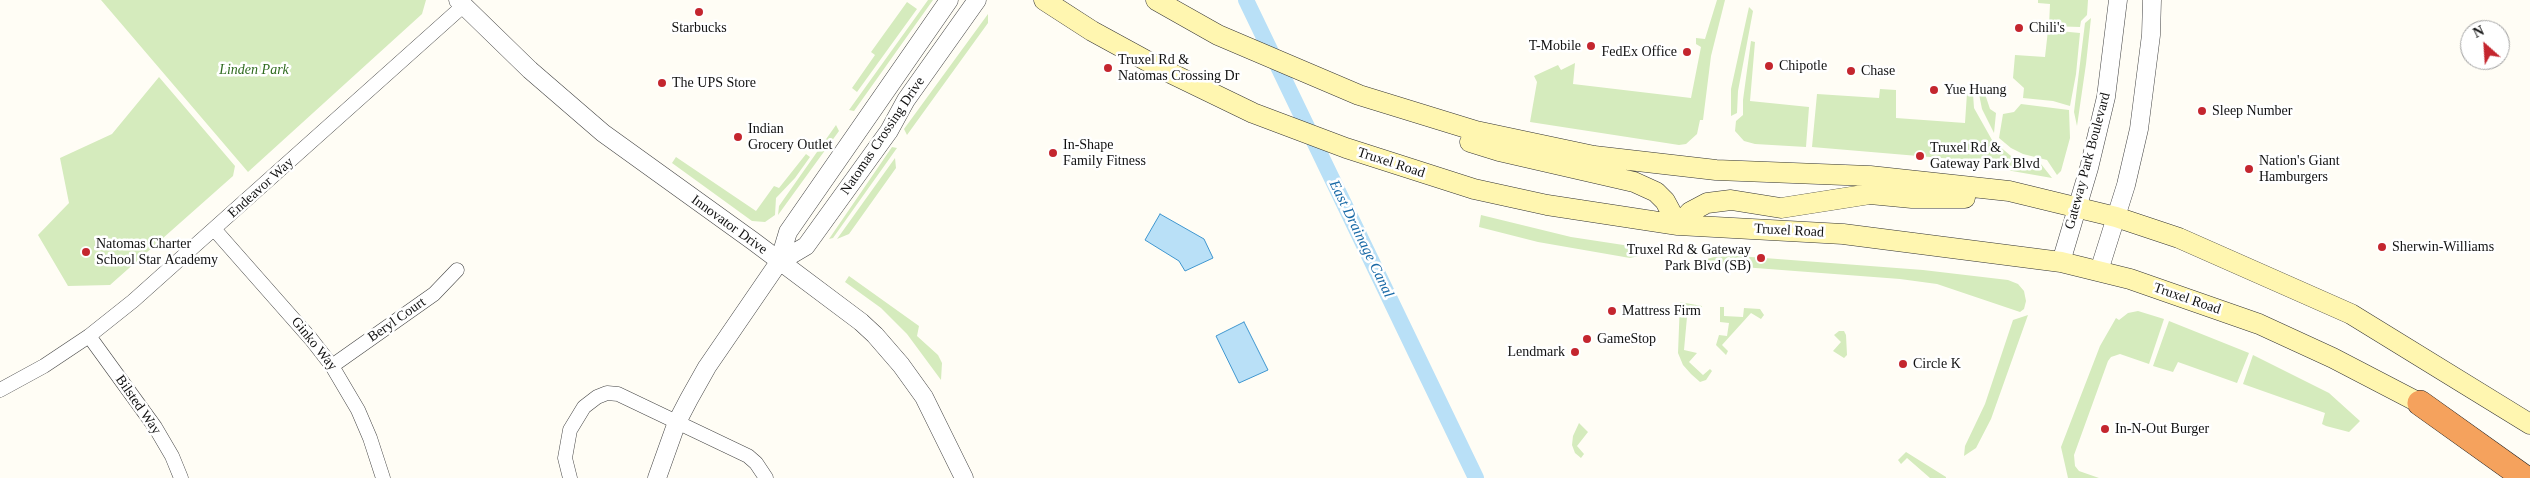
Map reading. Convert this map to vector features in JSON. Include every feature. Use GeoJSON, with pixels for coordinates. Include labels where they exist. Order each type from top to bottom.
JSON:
{"type":"FeatureCollection","features":[{"type":"Feature","properties":{"kind":"highway"},"geometry":{"type":"LineString","coordinates":[[2420,403],[2524,478]]}},
{"type":"Feature","properties":{"kind":"main road","name":"Truxel Road"},"geometry":{"type":"LineString","coordinates":[[1044,0],[1092,31],[1158,67],[1254,113],[1474,189],[1547,205],[1678,225],[1843,234],[2061,262],[2099,271],[2182,297],[2259,324],[2333,358],[2420,403],[2530,470]]}},
{"type":"Feature","properties":{"kind":"main road"},"geometry":{"type":"LineString","coordinates":[[1156,0],[1218,35],[1359,95],[1476,131],[1594,156],[1716,170],[1870,176],[2009,191],[2116,217],[2179,238],[2351,314],[2530,424]]}},
{"type":"Feature","properties":{"kind":"main road"},"geometry":{"type":"LineString","coordinates":[[1425,116],[1446,134],[1499,151],[1634,182],[1656,192],[1665,201],[1678,225],[1690,212],[1707,203],[1731,200],[1780,208],[1870,194],[1912,198],[2032,198]]}},
{"type":"Feature","properties":{"kind":"street","name":"Natomas Crossing Drive"},"geometry":{"type":"LineString","coordinates":[[657,478],[677,422],[707,368],[779,262],[788,232],[949,0]]}},
{"type":"Feature","properties":{"kind":"street","name":"Natomas Crossing Drive"},"geometry":{"type":"LineString","coordinates":[[779,262],[806,246],[889,131],[906,100],[977,0]]}},
{"type":"Feature","properties":{"kind":"street","name":"Gateway Park Boulevard"},"geometry":{"type":"LineString","coordinates":[[2061,262],[2089,168],[2106,97],[2118,0]]}},
{"type":"Feature","properties":{"kind":"street"},"geometry":{"type":"LineString","coordinates":[[2099,271],[2116,217],[2139,129],[2151,34],[2152,0]]}},
{"type":"Feature","properties":{"kind":"street","name":"Innovator Drive"},"geometry":{"type":"LineString","coordinates":[[460,3],[530,70],[603,133],[861,322],[889,349],[924,397],[964,478]]}},
{"type":"Feature","properties":{"kind":"street","name":"Endeavor Way"},"geometry":{"type":"LineString","coordinates":[[0,390],[44,366],[89,336],[133,301],[214,230],[460,3]]}},
{"type":"Feature","properties":{"kind":"street","name":"Ginko Way"},"geometry":{"type":"LineString","coordinates":[[214,230],[311,338],[332,366],[358,410],[370,438],[383,478]]}},
{"type":"Feature","properties":{"kind":"street","name":"Beryl Court"},"geometry":{"type":"LineString","coordinates":[[332,366],[434,294],[458,270]]}},
{"type":"Feature","properties":{"kind":"street","name":"Bilsted Way"},"geometry":{"type":"LineString","coordinates":[[89,336],[155,427],[172,456],[181,478]]}},
{"type":"Feature","properties":{"kind":"street"},"geometry":{"type":"LineString","coordinates":[[570,478],[565,458],[570,430],[584,407],[597,396],[607,393],[618,394],[748,456],[756,463],[766,478]]}},
{"type":"Feature","properties":{"kind":"green space","name":"Linden Park"},"geometry":{"type":"Polygon","coordinates":[[[101,0],[426,0],[422,14],[248,172],[101,0]]]}},
{"type":"Feature","properties":{"kind":"green space"},"geometry":{"type":"Polygon","coordinates":[[[928,0],[933,0],[854,111],[849,110],[928,0]]]}},
{"type":"Feature","properties":{"kind":"green space"},"geometry":{"type":"Polygon","coordinates":[[[1717,0],[1725,0],[1711,56],[1703,120],[1700,120],[1697,134],[1686,144],[1679,145],[1530,122],[1537,82],[1534,76],[1558,65],[1561,70],[1575,63],[1573,84],[1691,98],[1701,47],[1696,44],[1696,38],[1705,39],[1717,0]]]}},
{"type":"Feature","properties":{"kind":"green space"},"geometry":{"type":"Polygon","coordinates":[[[2038,0],[2088,0],[2087,15],[2081,21],[2080,27],[2049,26],[2050,4],[2038,3],[2038,0]]]}},
{"type":"Feature","properties":{"kind":"green space"},"geometry":{"type":"Polygon","coordinates":[[[907,2],[917,9],[857,92],[852,88],[875,55],[871,52],[907,2]]]}},
{"type":"Feature","properties":{"kind":"green space"},"geometry":{"type":"Polygon","coordinates":[[[1749,7],[1753,11],[1738,91],[1737,113],[1731,116],[1731,89],[1749,7]]]}},
{"type":"Feature","properties":{"kind":"green space"},"geometry":{"type":"Polygon","coordinates":[[[988,14],[988,23],[907,135],[904,129],[988,14]]]}},
{"type":"Feature","properties":{"kind":"green space"},"geometry":{"type":"Polygon","coordinates":[[[2091,18],[2077,126],[2074,112],[2085,23],[2091,18]]]}},
{"type":"Feature","properties":{"kind":"green space"},"geometry":{"type":"Polygon","coordinates":[[[2048,30],[2080,33],[2076,74],[2070,106],[2053,101],[2023,98],[2024,88],[2013,78],[2015,55],[2045,57],[2048,30]]]}},
{"type":"Feature","properties":{"kind":"green space"},"geometry":{"type":"Polygon","coordinates":[[[1751,41],[1755,42],[1750,101],[1809,107],[1806,147],[1755,144],[1744,141],[1735,131],[1736,121],[1743,115],[1743,100],[1751,41]]]}},
{"type":"Feature","properties":{"kind":"green space"},"geometry":{"type":"Polygon","coordinates":[[[159,77],[235,166],[233,176],[110,285],[68,286],[38,235],[69,203],[60,158],[112,134],[159,77]]]}},
{"type":"Feature","properties":{"kind":"green space"},"geometry":{"type":"Polygon","coordinates":[[[1880,89],[1896,90],[1896,118],[1965,123],[1967,93],[1973,94],[1974,108],[1992,140],[2011,156],[2041,164],[2052,178],[2012,171],[1989,162],[1812,147],[1817,94],[1879,98],[1880,89]]]}},
{"type":"Feature","properties":{"kind":"green space"},"geometry":{"type":"Polygon","coordinates":[[[1979,94],[1985,94],[1990,109],[1996,113],[1994,133],[1982,109],[1979,94]]]}},
{"type":"Feature","properties":{"kind":"green space"},"geometry":{"type":"Polygon","coordinates":[[[2021,104],[2069,110],[2070,138],[2061,171],[2057,175],[2047,160],[2023,154],[2011,148],[1999,138],[2003,114],[2014,112],[2021,104]]]}},
{"type":"Feature","properties":{"kind":"green space"},"geometry":{"type":"Polygon","coordinates":[[[836,125],[839,131],[778,215],[779,206],[836,125]]]}},
{"type":"Feature","properties":{"kind":"green space"},"geometry":{"type":"Polygon","coordinates":[[[892,147],[897,148],[833,238],[829,239],[892,147]]]}},
{"type":"Feature","properties":{"kind":"green space"},"geometry":{"type":"Polygon","coordinates":[[[806,154],[810,157],[795,178],[776,198],[775,215],[765,222],[752,221],[672,163],[676,157],[756,211],[774,186],[779,188],[806,154]]]}},
{"type":"Feature","properties":{"kind":"green space"},"geometry":{"type":"Polygon","coordinates":[[[895,158],[896,168],[849,234],[837,239],[895,158]]]}},
{"type":"Feature","properties":{"kind":"green space"},"geometry":{"type":"Polygon","coordinates":[[[1481,215],[1571,237],[1630,246],[1641,250],[1643,255],[1630,258],[1538,242],[1479,227],[1481,215]]]}},
{"type":"Feature","properties":{"kind":"green space"},"geometry":{"type":"Polygon","coordinates":[[[1738,256],[1923,270],[2008,280],[2018,284],[2024,291],[2026,301],[2024,309],[2020,312],[1937,284],[1900,279],[1703,264],[1704,260],[1714,257],[1738,256]]]}},
{"type":"Feature","properties":{"kind":"green space"},"geometry":{"type":"Polygon","coordinates":[[[849,276],[919,326],[917,336],[938,355],[942,363],[941,380],[907,334],[881,308],[845,282],[849,276]]]}},
{"type":"Feature","properties":{"kind":"green space"},"geometry":{"type":"Polygon","coordinates":[[[1680,302],[1702,306],[1701,308],[1688,306],[1684,350],[1697,353],[1689,362],[1703,375],[1710,369],[1712,371],[1706,380],[1700,382],[1683,365],[1678,353],[1680,302]]]}},
{"type":"Feature","properties":{"kind":"green space"},"geometry":{"type":"Polygon","coordinates":[[[1720,307],[1724,307],[1724,316],[1743,317],[1744,308],[1760,309],[1764,315],[1761,319],[1751,313],[1722,345],[1728,351],[1726,355],[1716,345],[1719,335],[1727,336],[1729,323],[1720,322],[1720,307]]]}},
{"type":"Feature","properties":{"kind":"green space"},"geometry":{"type":"Polygon","coordinates":[[[2138,311],[2164,319],[2149,364],[2120,354],[2111,357],[2108,361],[2074,455],[2075,466],[2079,471],[2099,478],[2068,478],[2061,447],[2100,346],[2116,318],[2119,320],[2128,313],[2138,311]]]}},
{"type":"Feature","properties":{"kind":"green space"},"geometry":{"type":"Polygon","coordinates":[[[2028,315],[1991,419],[1976,448],[1964,456],[1965,446],[1985,404],[2013,320],[2028,315]]]}},
{"type":"Feature","properties":{"kind":"green space"},"geometry":{"type":"Polygon","coordinates":[[[2169,321],[2249,353],[2237,383],[2178,362],[2173,372],[2153,366],[2169,321]]]}},
{"type":"Feature","properties":{"kind":"green space"},"geometry":{"type":"Polygon","coordinates":[[[1839,331],[1844,331],[1846,335],[1847,355],[1844,358],[1833,351],[1841,342],[1834,335],[1839,331]]]}},
{"type":"Feature","properties":{"kind":"green space"},"geometry":{"type":"Polygon","coordinates":[[[2253,355],[2329,393],[2360,421],[2349,432],[2326,426],[2322,424],[2325,413],[2243,384],[2253,355]]]}},
{"type":"Feature","properties":{"kind":"green space"},"geometry":{"type":"Polygon","coordinates":[[[1579,423],[1588,432],[1577,446],[1584,454],[1581,458],[1575,453],[1572,445],[1573,436],[1579,423]]]}},
{"type":"Feature","properties":{"kind":"green space"},"geometry":{"type":"Polygon","coordinates":[[[1906,452],[1946,478],[1930,478],[1907,458],[1901,464],[1898,460],[1906,452]]]}},
{"type":"Feature","properties":{"kind":"water"},"geometry":{"type":"Polygon","coordinates":[[[1160,214],[1204,239],[1213,258],[1185,271],[1179,261],[1145,240],[1160,214]]]}},
{"type":"Feature","properties":{"kind":"water"},"geometry":{"type":"Polygon","coordinates":[[[1244,322],[1268,370],[1239,383],[1216,336],[1244,322]]]}},
{"type":"Feature","properties":{"kind":"waterway","name":"East Drainage Canal"},"geometry":{"type":"LineString","coordinates":[[1246,0],[1476,478]]}},
{"type":"Feature","properties":{"kind":"place","name":"Starbucks"},"geometry":{"type":"Point","coordinates":[699,12]}},
{"type":"Feature","properties":{"kind":"place","name":"Chili's"},"geometry":{"type":"Point","coordinates":[2019,28]}},
{"type":"Feature","properties":{"kind":"place","name":"T-Mobile"},"geometry":{"type":"Point","coordinates":[1591,46]}},
{"type":"Feature","properties":{"kind":"place","name":"FedEx Office"},"geometry":{"type":"Point","coordinates":[1687,52]}},
{"type":"Feature","properties":{"kind":"place","name":"Chipotle"},"geometry":{"type":"Point","coordinates":[1769,66]}},
{"type":"Feature","properties":{"kind":"place","name":"Truxel Rd & Natomas Crossing Dr"},"geometry":{"type":"Point","coordinates":[1108,68]}},
{"type":"Feature","properties":{"kind":"place","name":"Chase"},"geometry":{"type":"Point","coordinates":[1851,71]}},
{"type":"Feature","properties":{"kind":"place","name":"The UPS Store"},"geometry":{"type":"Point","coordinates":[662,83]}},
{"type":"Feature","properties":{"kind":"place","name":"Yue Huang"},"geometry":{"type":"Point","coordinates":[1934,90]}},
{"type":"Feature","properties":{"kind":"place","name":"Sleep Number"},"geometry":{"type":"Point","coordinates":[2202,111]}},
{"type":"Feature","properties":{"kind":"place","name":"Indian Grocery Outlet"},"geometry":{"type":"Point","coordinates":[738,137]}},
{"type":"Feature","properties":{"kind":"place","name":"In-Shape Family Fitness"},"geometry":{"type":"Point","coordinates":[1053,153]}},
{"type":"Feature","properties":{"kind":"place","name":"Truxel Rd & Gateway Park Blvd"},"geometry":{"type":"Point","coordinates":[1920,156]}},
{"type":"Feature","properties":{"kind":"place","name":"Nation's Giant Hamburgers"},"geometry":{"type":"Point","coordinates":[2249,169]}},
{"type":"Feature","properties":{"kind":"place","name":"Sherwin-Williams"},"geometry":{"type":"Point","coordinates":[2382,247]}},
{"type":"Feature","properties":{"kind":"place","name":"Natomas Charter School Star Academy"},"geometry":{"type":"Point","coordinates":[86,252]}},
{"type":"Feature","properties":{"kind":"place","name":"Truxel Rd & Gateway Park Blvd (SB)"},"geometry":{"type":"Point","coordinates":[1761,258]}},
{"type":"Feature","properties":{"kind":"place","name":"Mattress Firm"},"geometry":{"type":"Point","coordinates":[1612,311]}},
{"type":"Feature","properties":{"kind":"place","name":"GameStop"},"geometry":{"type":"Point","coordinates":[1587,339]}},
{"type":"Feature","properties":{"kind":"place","name":"Lendmark"},"geometry":{"type":"Point","coordinates":[1575,352]}},
{"type":"Feature","properties":{"kind":"place","name":"Circle K"},"geometry":{"type":"Point","coordinates":[1903,364]}},
{"type":"Feature","properties":{"kind":"place","name":"In-N-Out Burger"},"geometry":{"type":"Point","coordinates":[2105,429]}}]}
